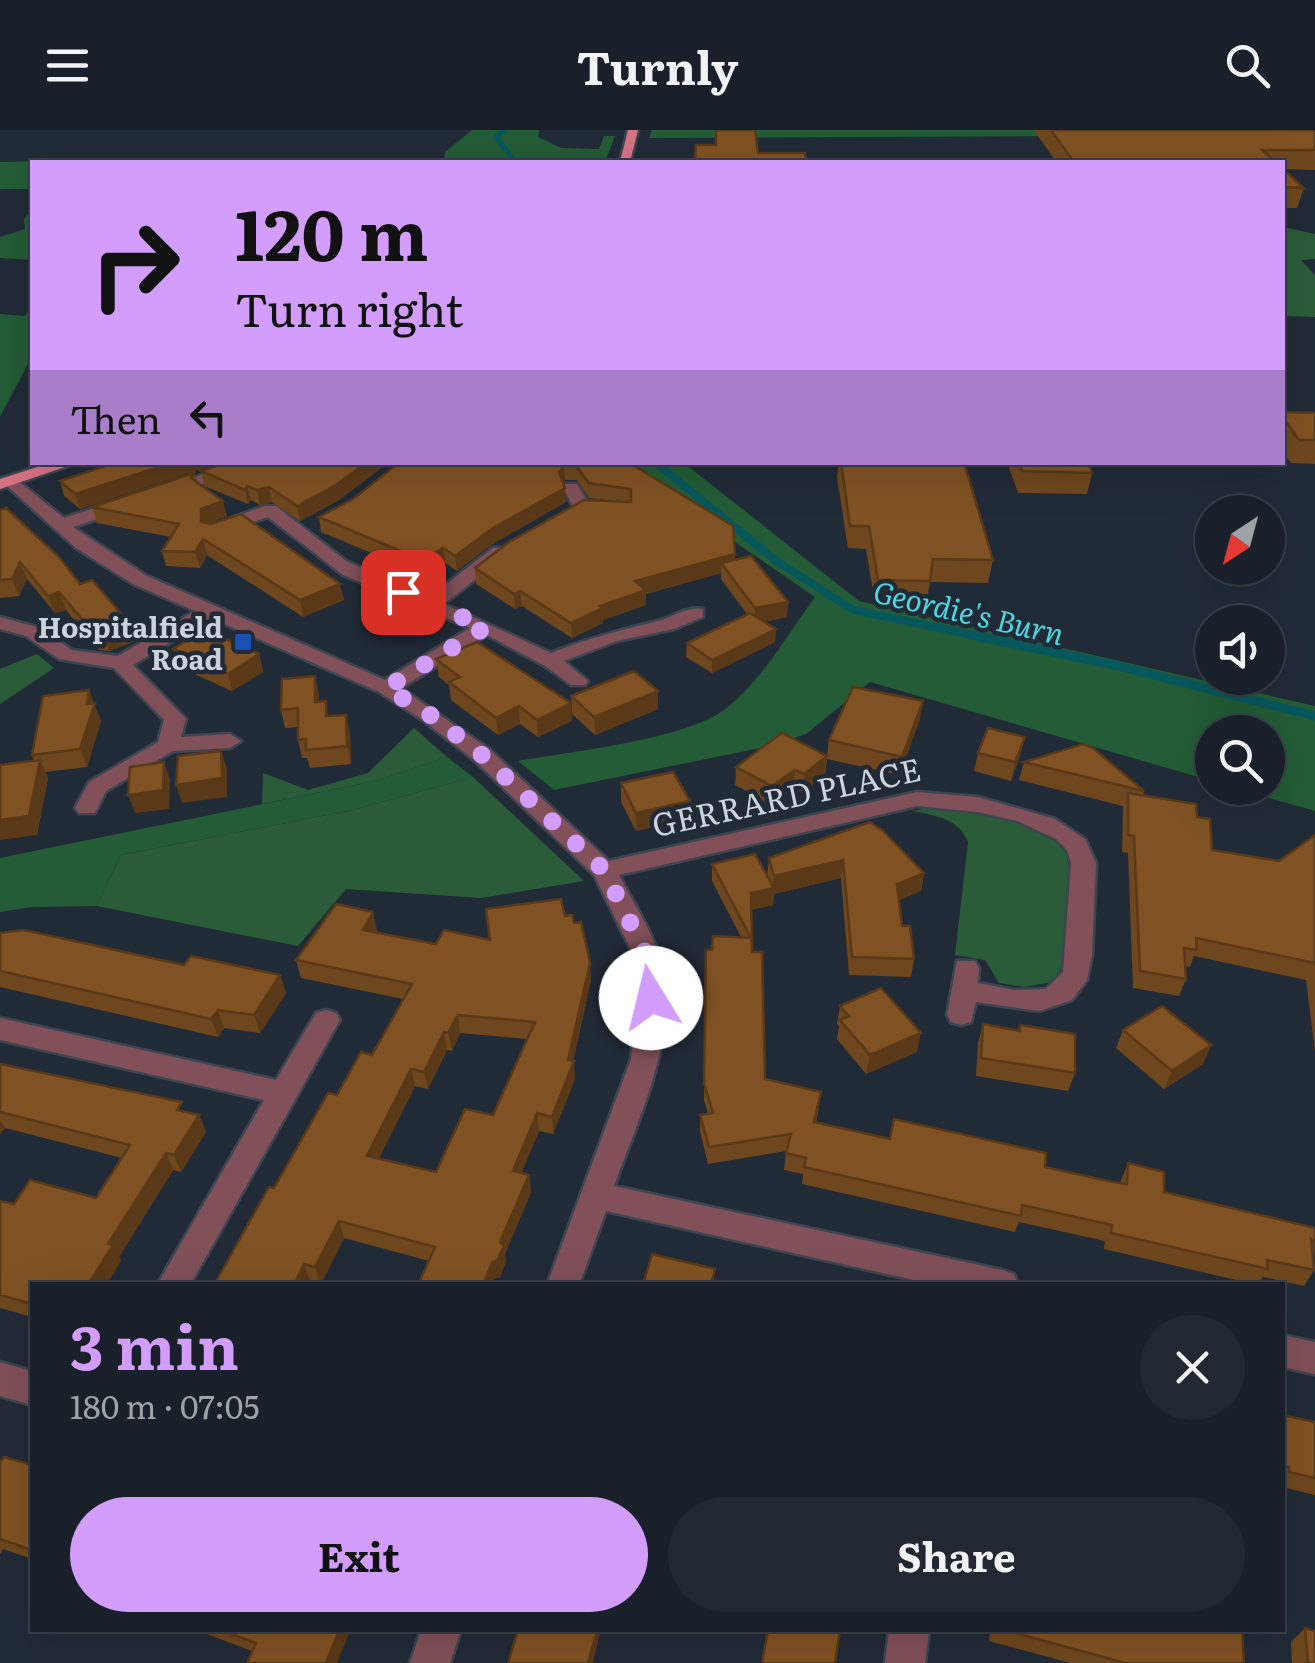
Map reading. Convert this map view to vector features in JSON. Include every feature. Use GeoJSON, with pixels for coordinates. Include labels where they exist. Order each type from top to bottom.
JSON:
{"type":"FeatureCollection","features":[{"type":"Feature","properties":{"kind":"main road"},"geometry":{"type":"LineString","coordinates":[[625,160],[633,130]]}},
{"type":"Feature","properties":{"kind":"main road"},"geometry":{"type":"LineString","coordinates":[[6,482],[62,465]]}},
{"type":"Feature","properties":{"kind":"street"},"geometry":{"type":"LineString","coordinates":[[60,525],[245,465]]}},
{"type":"Feature","properties":{"kind":"street"},"geometry":{"type":"LineString","coordinates":[[6,482],[123,570],[386,688],[432,716],[481,754],[604,870],[645,952],[651,998],[645,1059],[564,1282]]}},
{"type":"Feature","properties":{"kind":"street"},"geometry":{"type":"LineString","coordinates":[[571,488],[573,511],[622,510]]}},
{"type":"Feature","properties":{"kind":"street"},"geometry":{"type":"LineString","coordinates":[[214,531],[270,510],[308,528],[346,570],[486,627],[552,659],[578,682]]}},
{"type":"Feature","properties":{"kind":"street"},"geometry":{"type":"LineString","coordinates":[[432,604],[518,541]]}},
{"type":"Feature","properties":{"kind":"street"},"geometry":{"type":"LineString","coordinates":[[0,622],[33,632],[66,655],[121,663],[209,610]]}},
{"type":"Feature","properties":{"kind":"street"},"geometry":{"type":"LineString","coordinates":[[552,659],[612,636],[667,626],[696,613]]}},
{"type":"Feature","properties":{"kind":"street"},"geometry":{"type":"LineString","coordinates":[[386,688],[486,627]]}},
{"type":"Feature","properties":{"kind":"street"},"geometry":{"type":"LineString","coordinates":[[121,663],[132,680],[160,698],[175,719],[168,745]]}},
{"type":"Feature","properties":{"kind":"street"},"geometry":{"type":"LineString","coordinates":[[87,808],[98,787],[168,745],[230,741]]}},
{"type":"Feature","properties":{"kind":"street","name":"GERRARD PLACE"},"geometry":{"type":"LineString","coordinates":[[604,870],[917,799],[951,798],[1055,826],[1078,846],[1083,866],[1077,974],[1062,993],[1030,1001],[964,991]]}},
{"type":"Feature","properties":{"kind":"street"},"geometry":{"type":"LineString","coordinates":[[174,1282],[326,1020]]}},
{"type":"Feature","properties":{"kind":"street"},"geometry":{"type":"LineString","coordinates":[[0,1029],[283,1093]]}},
{"type":"Feature","properties":{"kind":"street"},"geometry":{"type":"LineString","coordinates":[[595,1195],[953,1279]]}},
{"type":"Feature","properties":{"kind":"street"},"geometry":{"type":"LineString","coordinates":[[1285,1352],[1315,1358]]}},
{"type":"Feature","properties":{"kind":"street"},"geometry":{"type":"LineString","coordinates":[[0,1378],[30,1387]]}},
{"type":"Feature","properties":{"kind":"street"},"geometry":{"type":"LineString","coordinates":[[430,1663],[441,1632]]}},
{"type":"Feature","properties":{"kind":"street"},"geometry":{"type":"LineString","coordinates":[[904,1663],[909,1632]]}},
{"type":"Feature","properties":{"kind":"green space"},"geometry":{"type":"Polygon","coordinates":[[[472,130],[539,130],[538,137],[561,148],[599,149],[604,136],[615,136],[606,160],[444,160],[445,152],[472,130]]]}},
{"type":"Feature","properties":{"kind":"green space"},"geometry":{"type":"Polygon","coordinates":[[[652,130],[1257,130],[1259,135],[649,138],[652,130]]]}},
{"type":"Feature","properties":{"kind":"green space"},"geometry":{"type":"Polygon","coordinates":[[[30,161],[29,189],[0,189],[0,162],[30,161]]]}},
{"type":"Feature","properties":{"kind":"green space"},"geometry":{"type":"Polygon","coordinates":[[[30,212],[30,260],[0,258],[0,237],[25,229],[24,219],[30,212]]]}},
{"type":"Feature","properties":{"kind":"green space"},"geometry":{"type":"Polygon","coordinates":[[[1285,227],[1315,234],[1315,259],[1301,260],[1315,275],[1315,317],[1285,316],[1285,227]]]}},
{"type":"Feature","properties":{"kind":"green space"},"geometry":{"type":"Polygon","coordinates":[[[30,308],[30,360],[0,417],[0,314],[25,316],[30,308]]]}},
{"type":"Feature","properties":{"kind":"green space"},"geometry":{"type":"Polygon","coordinates":[[[636,465],[687,465],[859,601],[1195,678],[1195,695],[1267,695],[1315,706],[1315,811],[1285,802],[1285,715],[1195,715],[1195,776],[870,682],[806,734],[775,745],[554,790],[518,761],[628,743],[709,718],[728,707],[753,683],[815,597],[678,503],[636,465]]]}},
{"type":"Feature","properties":{"kind":"green space"},"geometry":{"type":"Polygon","coordinates":[[[37,654],[54,668],[0,704],[0,669],[37,654]]]}},
{"type":"Feature","properties":{"kind":"green space"},"geometry":{"type":"Polygon","coordinates":[[[414,728],[447,757],[375,781],[262,804],[263,773],[308,790],[368,773],[414,728]]]}},
{"type":"Feature","properties":{"kind":"green space"},"geometry":{"type":"Polygon","coordinates":[[[447,757],[473,777],[353,810],[121,855],[97,906],[31,907],[0,912],[0,858],[375,781],[447,757]]]}},
{"type":"Feature","properties":{"kind":"green space"},"geometry":{"type":"Polygon","coordinates":[[[473,777],[584,881],[481,898],[346,889],[298,946],[97,906],[121,855],[353,810],[473,777]]]}},
{"type":"Feature","properties":{"kind":"green space"},"geometry":{"type":"Polygon","coordinates":[[[929,808],[982,814],[1024,825],[1057,842],[1065,852],[1068,909],[1061,968],[1052,982],[1025,987],[999,983],[985,960],[955,955],[968,842],[953,823],[912,811],[929,808]]]}},
{"type":"Feature","properties":{"kind":"building"},"geometry":{"type":"Polygon","coordinates":[[[716,130],[755,130],[758,153],[805,153],[806,160],[695,160],[696,145],[716,145],[716,130]]]}},
{"type":"Feature","properties":{"kind":"building"},"geometry":{"type":"Polygon","coordinates":[[[1051,130],[1315,130],[1315,150],[1262,150],[1274,160],[1073,160],[1051,130]]]}},
{"type":"Feature","properties":{"kind":"building"},"geometry":{"type":"Polygon","coordinates":[[[1285,171],[1304,188],[1285,187],[1285,171]]]}},
{"type":"Feature","properties":{"kind":"building"},"geometry":{"type":"Polygon","coordinates":[[[1285,412],[1315,413],[1315,440],[1299,440],[1285,420],[1285,412]]]}},
{"type":"Feature","properties":{"kind":"building"},"geometry":{"type":"Polygon","coordinates":[[[108,465],[166,465],[75,494],[60,481],[108,465]]]}},
{"type":"Feature","properties":{"kind":"building"},"geometry":{"type":"Polygon","coordinates":[[[218,465],[363,465],[297,506],[269,487],[257,490],[247,486],[245,490],[201,471],[218,465]]]}},
{"type":"Feature","properties":{"kind":"building"},"geometry":{"type":"Polygon","coordinates":[[[396,465],[633,465],[733,526],[735,554],[635,581],[646,590],[600,606],[603,608],[571,623],[520,591],[514,594],[475,568],[509,542],[584,500],[631,502],[631,489],[589,483],[576,466],[564,466],[559,472],[565,488],[493,528],[455,556],[443,548],[422,560],[319,517],[353,499],[396,465]]]}},
{"type":"Feature","properties":{"kind":"building"},"geometry":{"type":"Polygon","coordinates":[[[841,465],[965,465],[993,560],[933,559],[930,581],[878,580],[869,526],[850,526],[841,465]]]}},
{"type":"Feature","properties":{"kind":"building"},"geometry":{"type":"Polygon","coordinates":[[[1020,465],[1089,465],[1092,473],[1022,471],[1020,465]]]}},
{"type":"Feature","properties":{"kind":"building"},"geometry":{"type":"Polygon","coordinates":[[[194,473],[191,478],[223,501],[201,509],[201,522],[211,524],[241,514],[340,584],[300,600],[203,539],[195,552],[162,551],[179,524],[92,507],[194,473]]]}},
{"type":"Feature","properties":{"kind":"building"},"geometry":{"type":"Polygon","coordinates":[[[6,508],[59,557],[80,584],[92,580],[130,624],[103,633],[93,632],[59,592],[48,596],[20,562],[12,579],[0,580],[0,510],[6,508]]]}},
{"type":"Feature","properties":{"kind":"building"},"geometry":{"type":"Polygon","coordinates":[[[751,556],[788,602],[755,608],[721,563],[751,556]]]}},
{"type":"Feature","properties":{"kind":"building"},"geometry":{"type":"Polygon","coordinates":[[[750,613],[776,629],[712,660],[687,643],[750,613]]]}},
{"type":"Feature","properties":{"kind":"building"},"geometry":{"type":"Polygon","coordinates":[[[201,632],[259,654],[228,674],[173,649],[201,632]]]}},
{"type":"Feature","properties":{"kind":"building"},"geometry":{"type":"Polygon","coordinates":[[[477,642],[571,703],[537,720],[519,706],[496,718],[449,682],[460,677],[436,659],[477,642]]]}},
{"type":"Feature","properties":{"kind":"building"},"geometry":{"type":"Polygon","coordinates":[[[634,671],[658,691],[594,717],[571,696],[634,671]]]}},
{"type":"Feature","properties":{"kind":"building"},"geometry":{"type":"Polygon","coordinates":[[[315,676],[315,702],[326,701],[326,716],[346,715],[347,746],[306,750],[306,739],[298,740],[298,708],[281,710],[282,679],[315,676]]]}},
{"type":"Feature","properties":{"kind":"building"},"geometry":{"type":"Polygon","coordinates":[[[853,687],[923,701],[902,757],[829,740],[853,687]]]}},
{"type":"Feature","properties":{"kind":"building"},"geometry":{"type":"Polygon","coordinates":[[[89,690],[87,704],[95,703],[80,749],[32,755],[43,696],[89,690]]]}},
{"type":"Feature","properties":{"kind":"building"},"geometry":{"type":"Polygon","coordinates":[[[988,728],[1025,737],[1015,762],[978,753],[988,728]]]}},
{"type":"Feature","properties":{"kind":"building"},"geometry":{"type":"Polygon","coordinates":[[[782,733],[827,756],[804,774],[795,770],[772,786],[736,767],[782,733]]]}},
{"type":"Feature","properties":{"kind":"building"},"geometry":{"type":"Polygon","coordinates":[[[1083,744],[1093,748],[1144,791],[1024,762],[1083,744]]]}},
{"type":"Feature","properties":{"kind":"building"},"geometry":{"type":"Polygon","coordinates":[[[221,751],[222,778],[176,785],[178,756],[221,751]]]}},
{"type":"Feature","properties":{"kind":"building"},"geometry":{"type":"Polygon","coordinates":[[[40,760],[29,816],[0,820],[0,765],[40,760]]]}},
{"type":"Feature","properties":{"kind":"building"},"geometry":{"type":"Polygon","coordinates":[[[164,762],[163,790],[128,795],[130,767],[164,762]]]}},
{"type":"Feature","properties":{"kind":"building"},"geometry":{"type":"Polygon","coordinates":[[[673,772],[690,801],[636,813],[621,783],[673,772]]]}},
{"type":"Feature","properties":{"kind":"building"},"geometry":{"type":"Polygon","coordinates":[[[1128,793],[1195,804],[1197,817],[1210,819],[1212,850],[1279,861],[1315,835],[1315,963],[1196,938],[1197,950],[1184,948],[1186,979],[1140,971],[1134,836],[1128,835],[1128,793]]]}},
{"type":"Feature","properties":{"kind":"building"},"geometry":{"type":"Polygon","coordinates":[[[870,822],[924,873],[897,884],[902,926],[910,926],[914,959],[852,957],[843,860],[774,876],[769,858],[870,822]]]}},
{"type":"Feature","properties":{"kind":"building"},"geometry":{"type":"Polygon","coordinates":[[[755,854],[774,888],[751,893],[752,952],[762,952],[765,1079],[821,1092],[814,1122],[890,1139],[894,1119],[1046,1153],[1045,1167],[1127,1184],[1128,1163],[1164,1172],[1164,1192],[1315,1228],[1315,1242],[1311,1239],[1314,1270],[1267,1260],[1268,1269],[1111,1233],[1112,1225],[1022,1205],[1021,1216],[804,1167],[806,1158],[786,1153],[791,1134],[709,1147],[700,1115],[713,1113],[704,1083],[706,950],[712,950],[713,936],[751,938],[712,864],[755,854]]]}},
{"type":"Feature","properties":{"kind":"building"},"geometry":{"type":"Polygon","coordinates":[[[561,899],[565,916],[572,915],[574,923],[581,922],[590,963],[568,1060],[574,1061],[552,1117],[537,1113],[513,1171],[529,1175],[500,1242],[504,1246],[484,1282],[419,1282],[435,1247],[339,1221],[315,1267],[304,1264],[295,1282],[216,1282],[328,1093],[337,1095],[361,1052],[372,1055],[412,984],[296,960],[336,904],[373,912],[363,930],[436,944],[444,930],[490,940],[486,909],[561,899]],[[458,1015],[448,1033],[444,1032],[424,1072],[411,1069],[367,1156],[436,1172],[465,1109],[493,1115],[535,1022],[458,1015]]]}},
{"type":"Feature","properties":{"kind":"building"},"geometry":{"type":"Polygon","coordinates":[[[24,930],[184,965],[191,956],[280,975],[254,1015],[218,1010],[211,1019],[0,971],[0,933],[24,930]]]}},
{"type":"Feature","properties":{"kind":"building"},"geometry":{"type":"Polygon","coordinates":[[[881,988],[921,1033],[870,1055],[840,1020],[849,1016],[840,1006],[881,988]]]}},
{"type":"Feature","properties":{"kind":"building"},"geometry":{"type":"Polygon","coordinates":[[[1162,1006],[1211,1045],[1172,1071],[1123,1030],[1162,1006]]]}},
{"type":"Feature","properties":{"kind":"building"},"geometry":{"type":"Polygon","coordinates":[[[983,1024],[1020,1031],[1020,1025],[1075,1034],[1075,1073],[981,1058],[983,1024]]]}},
{"type":"Feature","properties":{"kind":"building"},"geometry":{"type":"Polygon","coordinates":[[[0,1064],[182,1102],[177,1110],[199,1115],[174,1155],[166,1153],[108,1244],[113,1245],[90,1282],[30,1282],[30,1303],[0,1295],[0,1201],[14,1204],[30,1180],[96,1198],[130,1145],[0,1112],[0,1064]]]}},
{"type":"Feature","properties":{"kind":"building"},"geometry":{"type":"Polygon","coordinates":[[[652,1254],[715,1269],[712,1282],[644,1282],[652,1254]]]}},
{"type":"Feature","properties":{"kind":"building"},"geometry":{"type":"Polygon","coordinates":[[[1285,1416],[1315,1422],[1315,1478],[1289,1472],[1285,1466],[1285,1416]]]}},
{"type":"Feature","properties":{"kind":"building"},"geometry":{"type":"Polygon","coordinates":[[[4,1457],[30,1464],[30,1549],[0,1539],[0,1462],[4,1457]]]}},
{"type":"Feature","properties":{"kind":"building"},"geometry":{"type":"Polygon","coordinates":[[[1305,1628],[1315,1631],[1315,1663],[1308,1663],[1305,1628]]]}},
{"type":"Feature","properties":{"kind":"building"},"geometry":{"type":"Polygon","coordinates":[[[226,1632],[338,1632],[326,1663],[247,1663],[256,1643],[226,1632]]]}},
{"type":"Feature","properties":{"kind":"building"},"geometry":{"type":"Polygon","coordinates":[[[517,1632],[596,1632],[588,1663],[508,1663],[517,1632]]]}},
{"type":"Feature","properties":{"kind":"building"},"geometry":{"type":"Polygon","coordinates":[[[768,1632],[840,1632],[835,1663],[762,1663],[768,1632]]]}},
{"type":"Feature","properties":{"kind":"building"},"geometry":{"type":"Polygon","coordinates":[[[1012,1632],[1242,1632],[1244,1663],[1125,1663],[1012,1632]]]}},
{"type":"Feature","properties":{"kind":"waterway","name":"Geordie's Burn"},"geometry":{"type":"LineString","coordinates":[[504,130],[496,137],[513,160]]}},
{"type":"Feature","properties":{"kind":"waterway","name":"Geordie's Burn"},"geometry":{"type":"LineString","coordinates":[[659,465],[775,560],[853,610],[983,637]]}},
{"type":"Feature","properties":{"kind":"waterway","name":"Geordie's Burn"},"geometry":{"type":"LineString","coordinates":[[971,635],[1114,665],[1315,716]]}},
{"type":"Feature","properties":{"kind":"place","name":"Hospitalfield Road"},"geometry":{"type":"Point","coordinates":[243,642]}},
{"type":"Feature","properties":{"kind":"route"},"geometry":{"type":"LineString","coordinates":[[403,592],[486,627],[386,688],[432,716],[481,754],[604,870],[645,952],[651,998]]}}]}
